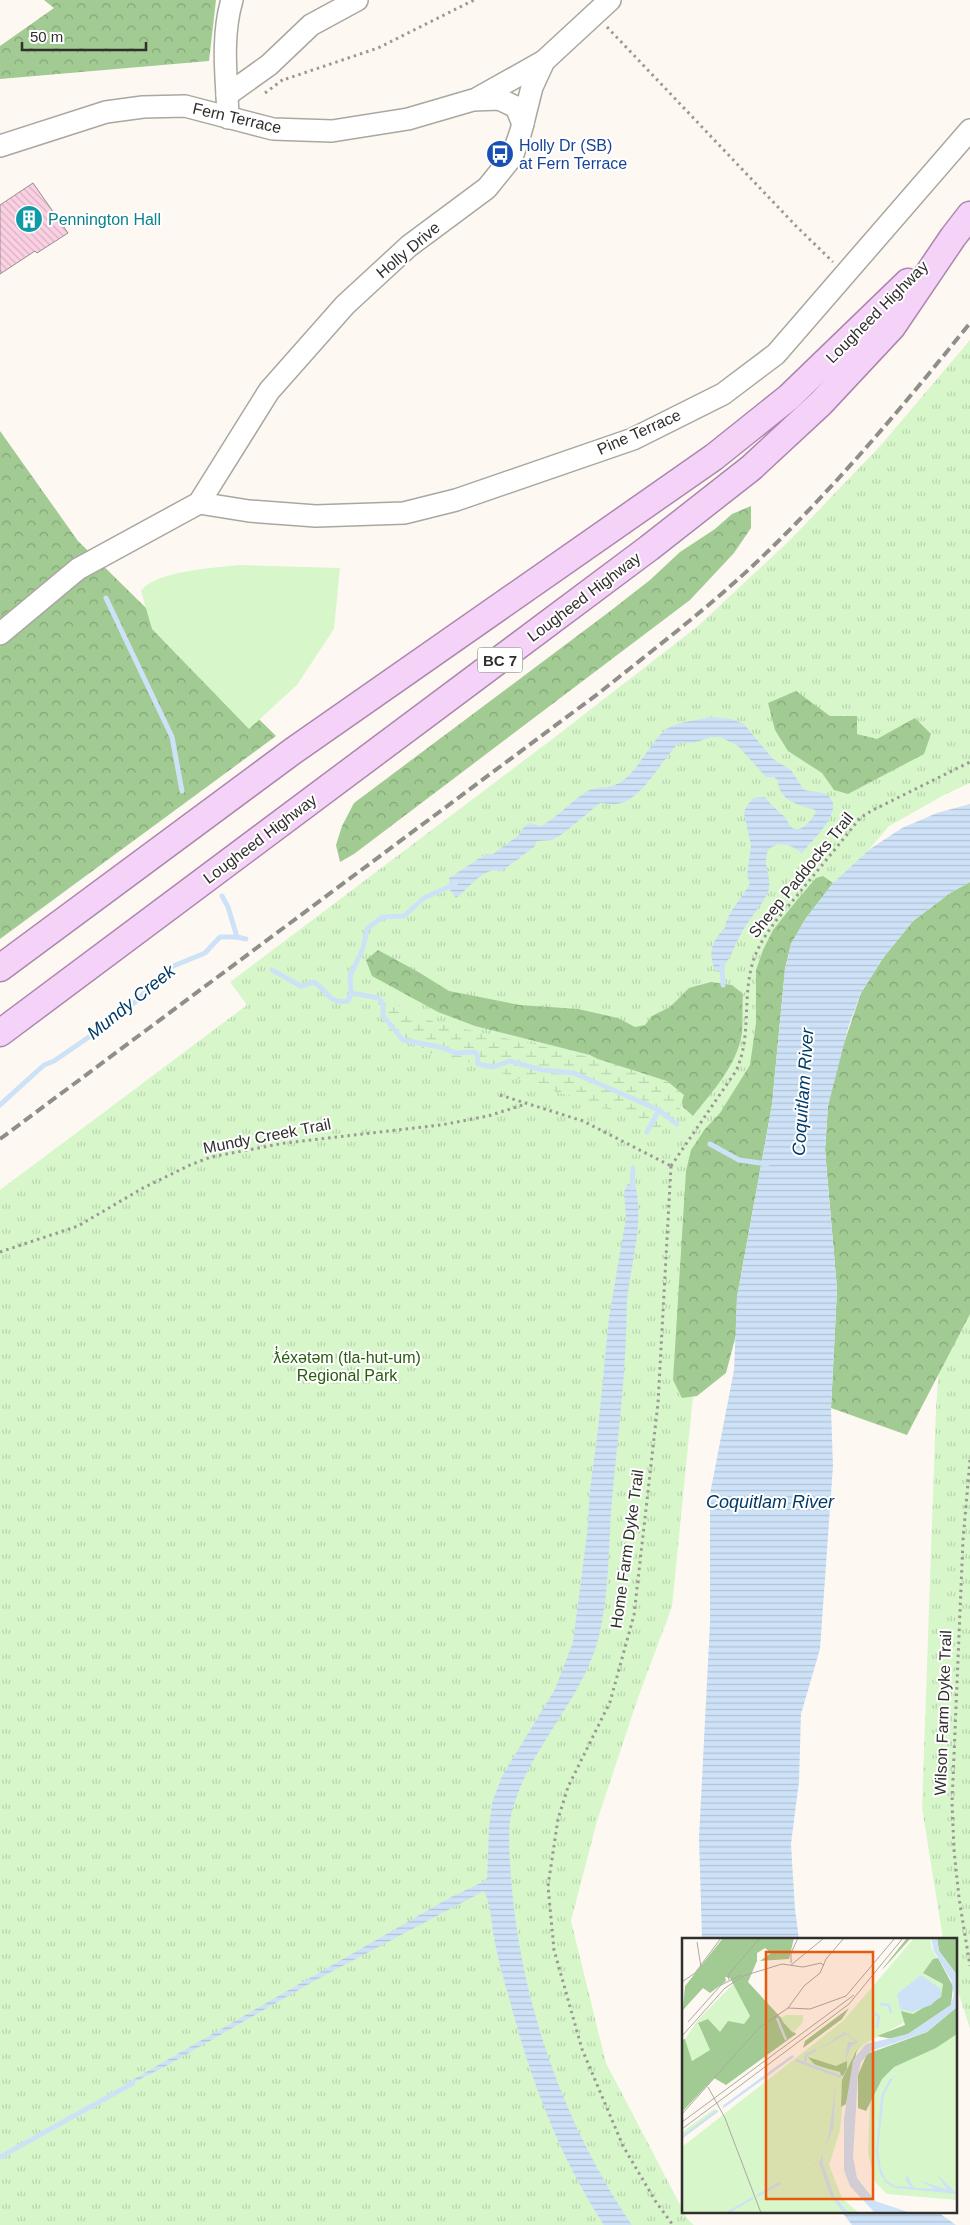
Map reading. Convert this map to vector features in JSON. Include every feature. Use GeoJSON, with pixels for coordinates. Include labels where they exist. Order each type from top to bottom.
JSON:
{"type":"FeatureCollection","features":[{"type":"Feature","properties":{"kind":"main road","name":"Lougheed Highway"},"geometry":{"type":"LineString","coordinates":[[0,1033],[656,543],[744,473],[810,413],[892,327],[970,215]]}},
{"type":"Feature","properties":{"kind":"main road","name":"Lougheed Highway"},"geometry":{"type":"LineString","coordinates":[[0,968],[293,751],[740,437],[815,374],[953,237]]}},
{"type":"Feature","properties":{"kind":"street"},"geometry":{"type":"LineString","coordinates":[[228,118],[225,56],[229,9],[232,0]]}},
{"type":"Feature","properties":{"kind":"street"},"geometry":{"type":"LineString","coordinates":[[227,95],[269,65],[311,25],[357,0]]}},
{"type":"Feature","properties":{"kind":"street","name":"Holly Drive"},"geometry":{"type":"LineString","coordinates":[[199,503],[269,390],[346,305],[402,252],[487,188],[512,157],[523,124],[532,87],[544,61],[610,0]]}},
{"type":"Feature","properties":{"kind":"street"},"geometry":{"type":"LineString","coordinates":[[473,100],[544,61]]}},
{"type":"Feature","properties":{"kind":"street","name":"Fern Terrace"},"geometry":{"type":"LineString","coordinates":[[0,146],[106,112],[143,106],[186,106],[273,129],[332,131],[408,119],[473,100],[500,99],[516,107],[523,124]]}},
{"type":"Feature","properties":{"kind":"street","name":"Pine Terrace"},"geometry":{"type":"LineString","coordinates":[[199,503],[249,511],[316,516],[404,513],[456,500],[633,439],[723,394],[776,354],[970,130]]}},
{"type":"Feature","properties":{"kind":"street"},"geometry":{"type":"LineString","coordinates":[[0,634],[78,569],[199,503]]}},
{"type":"Feature","properties":{"kind":"path"},"geometry":{"type":"LineString","coordinates":[[286,79],[378,48],[426,26],[474,0]]}},
{"type":"Feature","properties":{"kind":"path"},"geometry":{"type":"LineString","coordinates":[[601,21],[796,226],[845,274]]}},
{"type":"Feature","properties":{"kind":"path","name":"Sheep Paddocks Trail"},"geometry":{"type":"LineString","coordinates":[[671,1166],[736,1071],[742,1059],[746,1043],[750,970],[757,949],[770,928],[860,818],[970,762]]}},
{"type":"Feature","properties":{"kind":"path"},"geometry":{"type":"LineString","coordinates":[[500,1096],[583,1121],[671,1166]]}},
{"type":"Feature","properties":{"kind":"path","name":"Mundy Creek Trail"},"geometry":{"type":"LineString","coordinates":[[0,1252],[78,1226],[142,1188],[211,1157],[285,1143],[440,1125],[488,1116],[526,1104]]}},
{"type":"Feature","properties":{"kind":"path","name":"Home Farm Dyke Trail"},"geometry":{"type":"LineString","coordinates":[[671,1166],[658,1403],[634,1615],[610,1702],[568,1786],[558,1818],[548,1886],[554,1950],[582,2049],[623,2146],[656,2202],[673,2225]]}},
{"type":"Feature","properties":{"kind":"path","name":"Wilson Farm Dyke Trail"},"geometry":{"type":"LineString","coordinates":[[970,1460],[963,1540],[952,1803],[958,1889],[970,1966]]}},
{"type":"Feature","properties":{"kind":"green space"},"geometry":{"type":"Polygon","coordinates":[[[44,0],[216,0],[209,61],[0,79],[0,46],[54,8],[44,0]]]}},
{"type":"Feature","properties":{"kind":"green space","name":"ƛ̓éxətəm (tla-hut-um) Regional Park"},"geometry":{"type":"Polygon","coordinates":[[[970,340],[970,783],[946,794],[889,826],[849,873],[781,945],[771,1082],[716,1165],[672,1607],[639,1695],[597,1821],[571,1921],[606,2063],[682,2208],[682,2212],[694,2225],[0,2225],[0,1190],[247,1005],[230,982],[555,737],[698,626],[791,539],[881,445],[970,340]]]}},
{"type":"Feature","properties":{"kind":"green space"},"geometry":{"type":"Polygon","coordinates":[[[0,431],[78,541],[276,736],[0,939],[0,431]]]}},
{"type":"Feature","properties":{"kind":"green space"},"geometry":{"type":"Polygon","coordinates":[[[751,506],[751,528],[734,553],[690,600],[354,854],[340,862],[336,845],[342,826],[354,803],[609,612],[650,580],[680,552],[715,529],[732,514],[751,506]]]}},
{"type":"Feature","properties":{"kind":"green space"},"geometry":{"type":"Polygon","coordinates":[[[238,565],[340,568],[334,629],[297,685],[249,729],[152,629],[141,591],[148,584],[171,575],[201,569],[238,565]]]}},
{"type":"Feature","properties":{"kind":"green space"},"geometry":{"type":"Polygon","coordinates":[[[796,691],[830,716],[857,716],[857,734],[877,739],[915,718],[931,734],[924,754],[848,794],[834,790],[822,773],[788,751],[775,730],[768,703],[796,691]]]}},
{"type":"Feature","properties":{"kind":"green space"},"geometry":{"type":"Polygon","coordinates":[[[823,876],[833,883],[806,918],[791,944],[785,969],[772,1105],[737,1297],[736,1335],[726,1373],[697,1396],[682,1398],[673,1380],[686,1171],[691,1150],[705,1129],[720,1113],[750,1065],[756,1023],[756,970],[763,950],[773,930],[797,900],[816,878],[823,876]]]}},
{"type":"Feature","properties":{"kind":"green space"},"geometry":{"type":"Polygon","coordinates":[[[970,882],[970,1314],[907,1435],[831,1408],[837,1289],[825,1150],[828,1106],[837,1064],[861,993],[883,958],[913,921],[950,893],[970,882]]]}},
{"type":"Feature","properties":{"kind":"green space"},"geometry":{"type":"Polygon","coordinates":[[[378,950],[449,991],[520,1005],[578,1009],[618,1018],[635,1027],[645,1025],[652,1016],[670,1007],[689,988],[711,982],[732,985],[743,994],[742,1033],[730,1067],[693,1116],[683,1107],[679,1091],[622,1072],[590,1055],[475,1026],[438,1012],[372,976],[366,960],[378,950]]]}},
{"type":"Feature","properties":{"kind":"green space"},"geometry":{"type":"Polygon","coordinates":[[[381,997],[434,1022],[598,1059],[667,1081],[684,1095],[674,1127],[655,1130],[626,1115],[465,1061],[429,1053],[418,1044],[387,1031],[375,1011],[381,997]]]}},
{"type":"Feature","properties":{"kind":"green space"},"geometry":{"type":"Polygon","coordinates":[[[970,1257],[970,2029],[958,1991],[958,1938],[943,1938],[922,1808],[936,1408],[941,1338],[970,1257]]]}},
{"type":"Feature","properties":{"kind":"water"},"geometry":{"type":"Polygon","coordinates":[[[711,717],[731,719],[744,724],[773,759],[791,770],[804,790],[823,793],[831,799],[833,806],[827,823],[802,853],[785,844],[777,845],[768,850],[766,862],[769,882],[768,892],[719,972],[715,971],[711,953],[712,948],[725,928],[731,911],[750,883],[747,876],[751,845],[744,813],[746,807],[753,798],[765,797],[785,817],[791,827],[795,829],[806,825],[816,812],[786,798],[774,777],[766,777],[738,746],[720,737],[711,737],[694,743],[679,743],[643,788],[634,796],[616,804],[600,803],[564,833],[552,840],[537,841],[534,847],[502,871],[495,870],[483,875],[456,898],[450,890],[449,878],[486,854],[493,854],[520,834],[529,823],[541,826],[586,792],[619,783],[634,770],[657,738],[670,727],[711,717]]]}},
{"type":"Feature","properties":{"kind":"water","name":"Coquitlam River"},"geometry":{"type":"Polygon","coordinates":[[[970,804],[970,882],[950,893],[913,921],[883,958],[861,993],[849,1025],[828,1106],[825,1150],[837,1289],[831,1408],[833,1466],[820,1649],[801,1714],[799,1782],[791,1844],[799,1938],[702,1938],[699,1838],[710,1623],[710,1494],[734,1370],[737,1297],[772,1105],[785,969],[791,944],[806,918],[833,883],[870,849],[902,828],[937,813],[970,804]]]}},
{"type":"Feature","properties":{"kind":"water"},"geometry":{"type":"Polygon","coordinates":[[[635,1184],[638,1224],[627,1297],[624,1377],[603,1619],[591,1660],[581,1682],[542,1745],[520,1789],[510,1819],[509,1835],[516,1923],[524,1969],[549,2059],[585,2145],[607,2186],[632,2225],[604,2225],[559,2143],[535,2084],[501,1968],[490,1910],[484,1891],[316,1980],[166,2066],[125,2087],[127,2083],[451,1897],[487,1880],[492,1803],[502,1776],[555,1689],[573,1642],[587,1534],[590,1489],[609,1317],[626,1218],[624,1192],[627,1185],[635,1184]]]}},
{"type":"Feature","properties":{"kind":"water"},"geometry":{"type":"Polygon","coordinates":[[[842,2212],[937,2212],[956,2225],[852,2225],[842,2212]]]}},
{"type":"Feature","properties":{"kind":"building","name":"Pennington Hall"},"geometry":{"type":"Polygon","coordinates":[[[33,183],[68,233],[37,253],[35,251],[0,274],[0,205],[33,183]]]}},
{"type":"Feature","properties":{"kind":"waterway"},"geometry":{"type":"LineString","coordinates":[[106,598],[172,737],[182,791]]}},
{"type":"Feature","properties":{"kind":"waterway"},"geometry":{"type":"LineString","coordinates":[[351,993],[350,976],[363,948],[367,929],[382,917],[404,916],[424,898],[455,884]]}},
{"type":"Feature","properties":{"kind":"waterway"},"geometry":{"type":"LineString","coordinates":[[222,896],[228,907],[237,937]]}},
{"type":"Feature","properties":{"kind":"waterway","name":"Mundy Creek"},"geometry":{"type":"LineString","coordinates":[[0,1105],[44,1065],[54,1061],[102,1028],[135,1002],[171,967],[205,953],[220,937],[246,939]]}},
{"type":"Feature","properties":{"kind":"waterway"},"geometry":{"type":"LineString","coordinates":[[722,963],[723,985]]}},
{"type":"Feature","properties":{"kind":"waterway"},"geometry":{"type":"LineString","coordinates":[[272,970],[301,986],[314,982],[336,1001],[348,1001],[351,993],[379,998],[383,1005],[383,1016],[403,1040],[440,1047],[456,1053],[475,1052],[478,1064],[493,1067],[510,1061],[542,1070],[574,1073],[659,1110],[677,1124]]}},
{"type":"Feature","properties":{"kind":"waterway"},"geometry":{"type":"LineString","coordinates":[[647,1132],[659,1110]]}},
{"type":"Feature","properties":{"kind":"waterway"},"geometry":{"type":"LineString","coordinates":[[710,1144],[739,1160],[767,1164]]}},
{"type":"Feature","properties":{"kind":"waterway"},"geometry":{"type":"LineString","coordinates":[[632,1188],[633,1168]]}},
{"type":"Feature","properties":{"kind":"waterway"},"geometry":{"type":"LineString","coordinates":[[0,2157],[133,2083]]}},
{"type":"Feature","properties":{"kind":"railway"},"geometry":{"type":"LineString","coordinates":[[0,1139],[599,693],[703,610],[790,530],[844,473],[921,384],[970,323]]}},
{"type":"Feature","properties":{"kind":"place","name":"Holly Dr (SB) at Fern Terrace"},"geometry":{"type":"Point","coordinates":[500,154]}},
{"type":"Feature","properties":{"kind":"place","name":"Pennington Hall"},"geometry":{"type":"Point","coordinates":[29,219]}}]}
